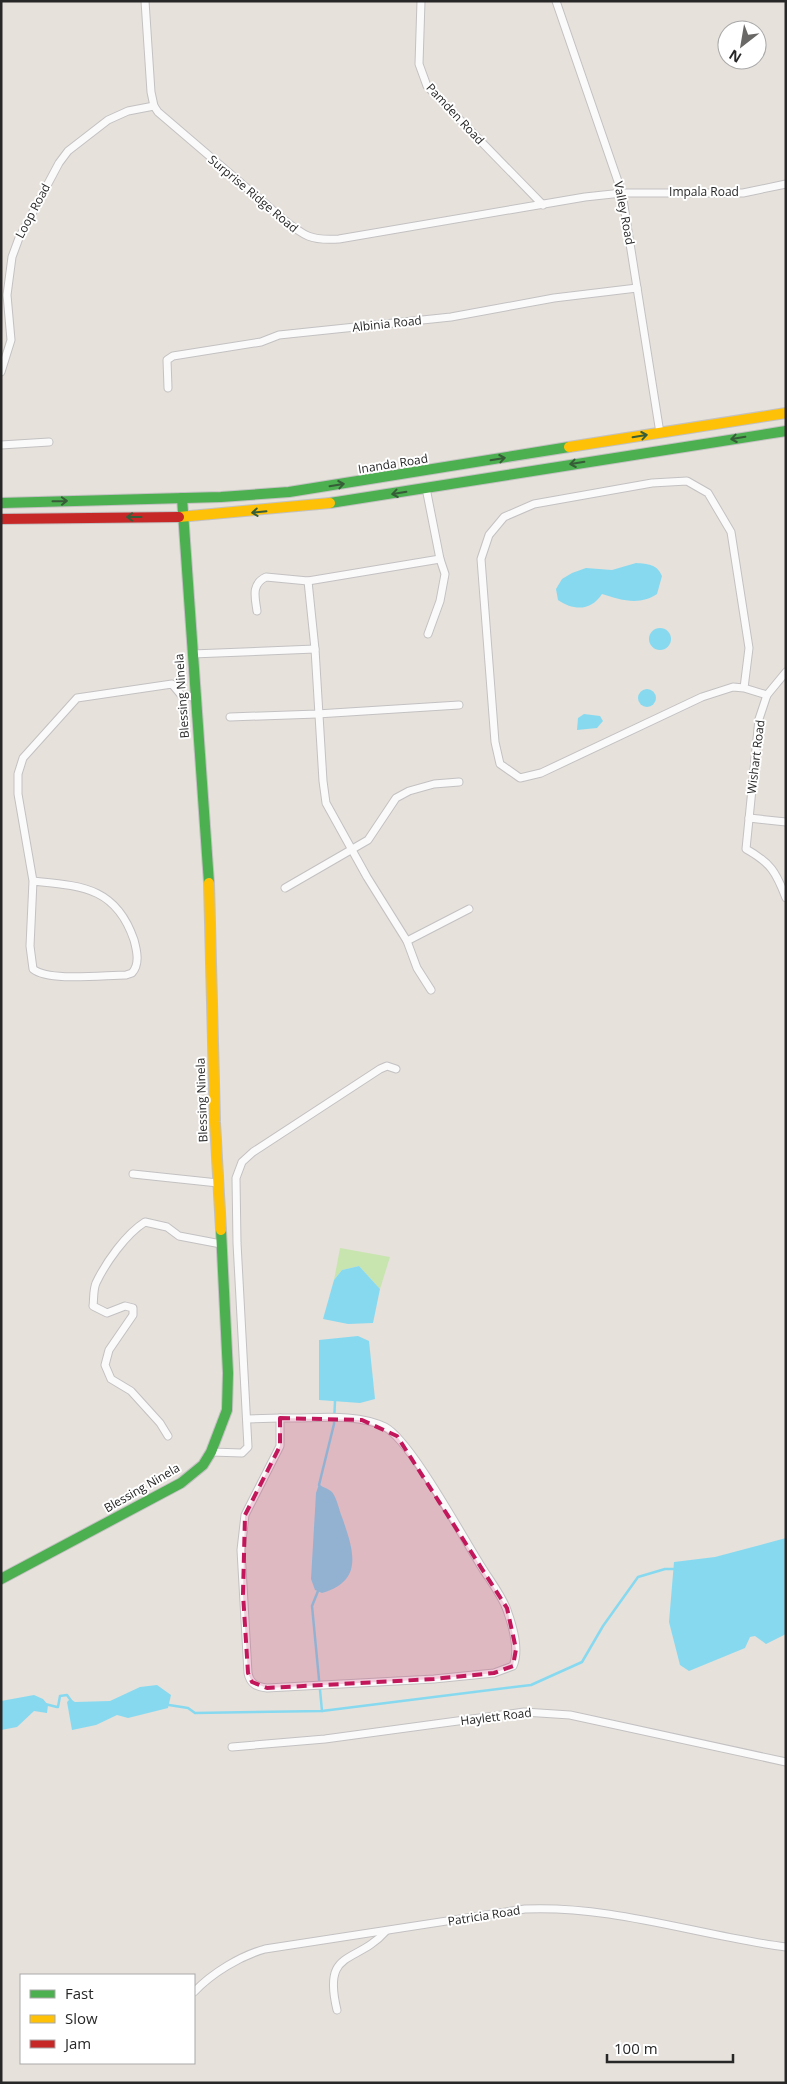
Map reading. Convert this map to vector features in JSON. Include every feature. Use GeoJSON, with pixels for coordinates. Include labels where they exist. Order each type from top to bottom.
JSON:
{"type":"FeatureCollection","features":[{"type":"Feature","properties":{"kind":"main road","name":"Inanda Road"},"geometry":{"type":"LineString","coordinates":[[1,503],[182,498],[279,493],[786,413]]}},
{"type":"Feature","properties":{"kind":"main road"},"geometry":{"type":"LineString","coordinates":[[1,519],[183,517],[288,509],[786,431]]}},
{"type":"Feature","properties":{"kind":"main road"},"geometry":{"type":"LineString","coordinates":[[279,493],[288,509]]}},
{"type":"Feature","properties":{"kind":"main road","name":"Blessing Ninela"},"geometry":{"type":"LineString","coordinates":[[1,1579],[181,1483],[203,1464],[211,1452],[227,1410],[228,1373],[218,1183],[209,881],[182,498]]}},
{"type":"Feature","properties":{"kind":"main road"},"geometry":{"type":"LineString","coordinates":[[27,502],[30,512],[52,513],[63,517]]}},
{"type":"Feature","properties":{"kind":"street"},"geometry":{"type":"LineString","coordinates":[[145,1],[154,106]]}},
{"type":"Feature","properties":{"kind":"street","name":"Pamden Road"},"geometry":{"type":"LineString","coordinates":[[421,1],[419,64],[427,86],[542,205]]}},
{"type":"Feature","properties":{"kind":"street","name":"Valley Road"},"geometry":{"type":"LineString","coordinates":[[556,1],[622,193],[660,433]]}},
{"type":"Feature","properties":{"kind":"street","name":"Surprise Ridge Road"},"geometry":{"type":"LineString","coordinates":[[154,106],[173,128],[282,219],[304,236],[315,239],[339,239],[622,193]]}},
{"type":"Feature","properties":{"kind":"street","name":"Loop Road"},"geometry":{"type":"LineString","coordinates":[[1,372],[11,340],[7,295],[12,257],[19,238],[59,163],[68,151],[108,120],[122,113],[154,106]]}},
{"type":"Feature","properties":{"kind":"street","name":"Impala Road"},"geometry":{"type":"LineString","coordinates":[[622,193],[743,193],[786,184]]}},
{"type":"Feature","properties":{"kind":"street","name":"Albinia Road"},"geometry":{"type":"LineString","coordinates":[[168,388],[167,360],[172,356],[261,342],[279,335],[442,318],[554,298],[637,288]]}},
{"type":"Feature","properties":{"kind":"street"},"geometry":{"type":"LineString","coordinates":[[1,445],[49,442]]}},
{"type":"Feature","properties":{"kind":"street"},"geometry":{"type":"LineString","coordinates":[[744,688],[749,648],[731,532],[708,494],[688,481],[652,483],[534,504],[504,517],[489,535],[481,559],[495,742],[500,764],[520,778],[541,773],[702,697],[733,688],[744,688],[767,695]]}},
{"type":"Feature","properties":{"kind":"street"},"geometry":{"type":"LineString","coordinates":[[426,488],[440,559],[445,574],[443,588],[428,634]]}},
{"type":"Feature","properties":{"kind":"street"},"geometry":{"type":"LineString","coordinates":[[257,611],[254,591],[262,578],[274,576],[308,581],[440,559]]}},
{"type":"Feature","properties":{"kind":"street"},"geometry":{"type":"LineString","coordinates":[[308,581],[326,803],[351,849],[407,941],[417,968],[431,990]]}},
{"type":"Feature","properties":{"kind":"street"},"geometry":{"type":"LineString","coordinates":[[192,654],[315,649]]}},
{"type":"Feature","properties":{"kind":"street","name":"Wishart Road"},"geometry":{"type":"LineString","coordinates":[[786,672],[767,695],[759,719],[746,849],[768,862],[774,869],[786,898]]}},
{"type":"Feature","properties":{"kind":"street"},"geometry":{"type":"LineString","coordinates":[[33,881],[92,890],[110,901],[121,915],[134,941],[137,961],[132,973],[126,975],[54,976],[42,975],[33,969],[30,946],[33,881],[21,821],[18,774],[26,752],[80,697],[172,684],[182,696],[195,697]]}},
{"type":"Feature","properties":{"kind":"street"},"geometry":{"type":"LineString","coordinates":[[230,717],[318,714],[459,705]]}},
{"type":"Feature","properties":{"kind":"street"},"geometry":{"type":"LineString","coordinates":[[285,888],[368,840],[396,798],[409,791],[434,784],[459,782]]}},
{"type":"Feature","properties":{"kind":"street"},"geometry":{"type":"LineString","coordinates":[[749,818],[786,822]]}},
{"type":"Feature","properties":{"kind":"street"},"geometry":{"type":"LineString","coordinates":[[407,941],[469,909]]}},
{"type":"Feature","properties":{"kind":"street"},"geometry":{"type":"LineString","coordinates":[[211,1452],[232,1454],[246,1451],[249,1439],[237,1243],[236,1178],[238,1169],[253,1152],[380,1069],[387,1066],[396,1069]]}},
{"type":"Feature","properties":{"kind":"street"},"geometry":{"type":"LineString","coordinates":[[133,1174],[218,1183]]}},
{"type":"Feature","properties":{"kind":"street"},"geometry":{"type":"LineString","coordinates":[[168,1436],[131,1391],[111,1379],[105,1365],[109,1350],[133,1316],[133,1308],[125,1306],[107,1313],[92,1306],[96,1284],[115,1254],[138,1226],[145,1222],[167,1226],[180,1236],[221,1244]]}},
{"type":"Feature","properties":{"kind":"street"},"geometry":{"type":"LineString","coordinates":[[247,1420],[280,1418],[373,1422],[387,1428],[398,1436],[420,1467],[506,1608],[512,1626],[516,1658],[513,1666],[494,1673],[434,1679],[314,1685],[258,1687],[249,1678],[241,1550],[245,1515],[280,1446],[280,1418]]}},
{"type":"Feature","properties":{"kind":"street","name":"Haylett Road"},"geometry":{"type":"LineString","coordinates":[[232,1747],[325,1740],[524,1712],[542,1712],[579,1717],[786,1762]]}},
{"type":"Feature","properties":{"kind":"street","name":"Patricia Road"},"geometry":{"type":"LineString","coordinates":[[195,1991],[209,1978],[257,1951],[525,1909],[549,1908],[682,1927],[786,1947]]}},
{"type":"Feature","properties":{"kind":"street"},"geometry":{"type":"LineString","coordinates":[[337,2010],[332,1977],[336,1968],[357,1952],[377,1941],[386,1931]]}},
{"type":"Feature","properties":{"kind":"highlighted area"},"geometry":{"type":"Polygon","coordinates":[[[280,1418],[362,1420],[397,1436],[507,1608],[516,1649],[513,1666],[494,1673],[434,1679],[267,1688],[252,1682],[248,1673],[243,1594],[245,1515],[280,1446],[280,1418]]]}},
{"type":"Feature","properties":{"kind":"green space"},"geometry":{"type":"Polygon","coordinates":[[[340,1248],[390,1257],[380,1289],[359,1266],[342,1270],[334,1280],[340,1248]]]}},
{"type":"Feature","properties":{"kind":"water"},"geometry":{"type":"Polygon","coordinates":[[[636,563],[655,567],[662,576],[657,594],[650,598],[630,601],[602,594],[593,604],[582,608],[564,604],[558,600],[556,589],[562,579],[572,573],[586,568],[612,570],[636,563]]]}},
{"type":"Feature","properties":{"kind":"water"},"geometry":{"type":"Polygon","coordinates":[[[660,628],[668,631],[671,639],[668,647],[660,650],[652,647],[649,639],[652,631],[660,628]]]}},
{"type":"Feature","properties":{"kind":"water"},"geometry":{"type":"Polygon","coordinates":[[[643,689],[651,689],[656,694],[654,705],[643,707],[638,702],[638,694],[643,689]]]}},
{"type":"Feature","properties":{"kind":"water"},"geometry":{"type":"Polygon","coordinates":[[[584,714],[600,716],[603,721],[597,728],[577,730],[578,718],[584,714]]]}},
{"type":"Feature","properties":{"kind":"water"},"geometry":{"type":"Polygon","coordinates":[[[359,1266],[380,1289],[373,1323],[348,1324],[323,1319],[334,1280],[342,1270],[359,1266]]]}},
{"type":"Feature","properties":{"kind":"water"},"geometry":{"type":"Polygon","coordinates":[[[358,1336],[369,1341],[375,1399],[360,1403],[319,1400],[319,1340],[358,1336]]]}},
{"type":"Feature","properties":{"kind":"water"},"geometry":{"type":"Polygon","coordinates":[[[319,1484],[332,1492],[335,1497],[352,1552],[350,1572],[345,1581],[336,1588],[322,1593],[315,1590],[311,1579],[316,1493],[319,1484]]]}},
{"type":"Feature","properties":{"kind":"water"},"geometry":{"type":"Polygon","coordinates":[[[786,1538],[786,1634],[766,1644],[755,1636],[750,1637],[745,1648],[689,1671],[680,1665],[669,1622],[674,1562],[715,1557],[786,1538]]]}},
{"type":"Feature","properties":{"kind":"water"},"geometry":{"type":"Polygon","coordinates":[[[157,1685],[171,1695],[168,1708],[128,1718],[117,1715],[96,1725],[72,1730],[67,1702],[70,1699],[75,1702],[110,1701],[140,1687],[157,1685]]]}},
{"type":"Feature","properties":{"kind":"water"},"geometry":{"type":"Polygon","coordinates":[[[34,1695],[43,1699],[48,1705],[47,1713],[34,1711],[17,1727],[1,1730],[1,1701],[34,1695]]]}},
{"type":"Feature","properties":{"kind":"waterway"},"geometry":{"type":"LineString","coordinates":[[319,1485],[334,1424],[335,1401]]}},
{"type":"Feature","properties":{"kind":"waterway"},"geometry":{"type":"LineString","coordinates":[[169,1705],[188,1708],[195,1713],[322,1711],[531,1685],[582,1662],[603,1626],[638,1577],[665,1569],[674,1569]]}},
{"type":"Feature","properties":{"kind":"waterway"},"geometry":{"type":"LineString","coordinates":[[318,1591],[312,1606],[322,1711]]}},
{"type":"Feature","properties":{"kind":"waterway"},"geometry":{"type":"LineString","coordinates":[[58,1707],[60,1696],[67,1695],[72,1702]]}},
{"type":"Feature","properties":{"kind":"waterway"},"geometry":{"type":"LineString","coordinates":[[45,1704],[57,1707]]}},
{"type":"Feature","properties":{"kind":"traffic: fast"},"geometry":{"type":"LineString","coordinates":[[330,503],[786,431]]}},
{"type":"Feature","properties":{"kind":"traffic: fast"},"geometry":{"type":"LineString","coordinates":[[1,503],[221,497],[289,492],[569,447]]}},
{"type":"Feature","properties":{"kind":"traffic: fast"},"geometry":{"type":"LineString","coordinates":[[182,498],[209,883]]}},
{"type":"Feature","properties":{"kind":"traffic: fast"},"geometry":{"type":"LineString","coordinates":[[1,1579],[181,1483],[203,1465],[211,1452],[227,1410],[228,1373],[221,1230]]}},
{"type":"Feature","properties":{"kind":"traffic: slow"},"geometry":{"type":"LineString","coordinates":[[569,447],[786,413]]}},
{"type":"Feature","properties":{"kind":"traffic: slow"},"geometry":{"type":"LineString","coordinates":[[179,517],[330,503]]}},
{"type":"Feature","properties":{"kind":"traffic: slow"},"geometry":{"type":"LineString","coordinates":[[209,883],[215,1122],[221,1230]]}},
{"type":"Feature","properties":{"kind":"traffic: jam"},"geometry":{"type":"LineString","coordinates":[[1,519],[179,517]]}}]}
